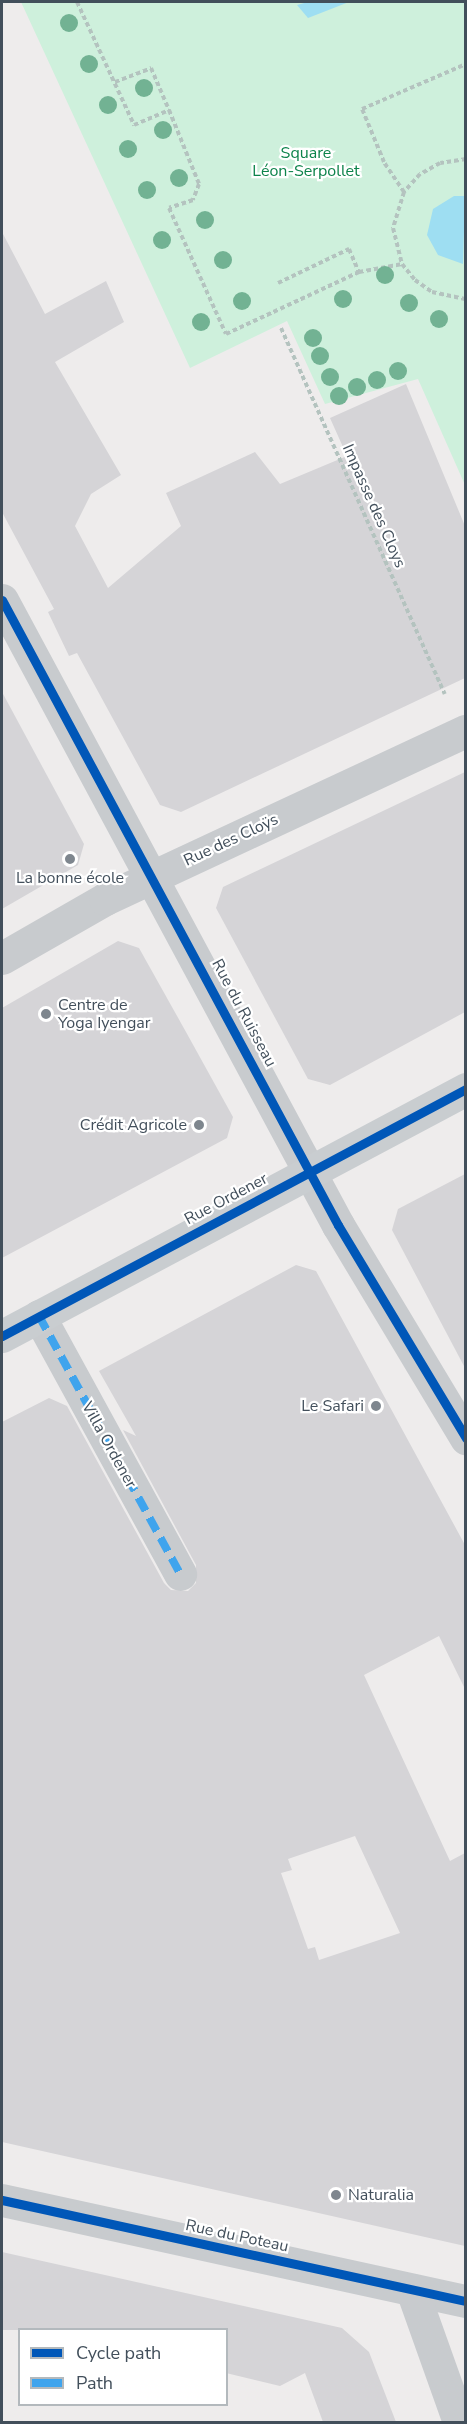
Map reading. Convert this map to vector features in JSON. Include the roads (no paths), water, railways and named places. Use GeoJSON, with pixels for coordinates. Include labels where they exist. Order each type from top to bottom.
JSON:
{"type":"FeatureCollection","features":[{"type":"Feature","properties":{"kind":"main road","name":"Rue Ordener"},"geometry":{"type":"LineString","coordinates":[[2,1336],[465,1089]]}},
{"type":"Feature","properties":{"kind":"street","name":"Rue du Ruisseau"},"geometry":{"type":"LineString","coordinates":[[2,600],[310,1172],[455,1395],[465,1438]]}},
{"type":"Feature","properties":{"kind":"street","name":"Rue des Cloÿs"},"geometry":{"type":"LineString","coordinates":[[2,958],[152,877],[465,731]]}},
{"type":"Feature","properties":{"kind":"street","name":"Villa Ordener"},"geometry":{"type":"LineString","coordinates":[[39,1316],[180,1574]]}},
{"type":"Feature","properties":{"kind":"street","name":"Rue du Poteau"},"geometry":{"type":"LineString","coordinates":[[2,2200],[465,2301]]}},
{"type":"Feature","properties":{"kind":"street"},"geometry":{"type":"LineString","coordinates":[[412,2290],[459,2422]]}},
{"type":"Feature","properties":{"kind":"water"},"geometry":{"type":"Polygon","coordinates":[[[308,2],[349,2],[308,18],[297,5],[308,2]]]}},
{"type":"Feature","properties":{"kind":"water"},"geometry":{"type":"Polygon","coordinates":[[[454,196],[465,196],[463,264],[438,255],[427,235],[433,209],[454,196]]]}},
{"type":"Feature","properties":{"kind":"place","name":"La bonne école"},"geometry":{"type":"Point","coordinates":[70,859]}},
{"type":"Feature","properties":{"kind":"place","name":"Centre de Yoga Iyengar"},"geometry":{"type":"Point","coordinates":[46,1014]}},
{"type":"Feature","properties":{"kind":"place","name":"Crédit Agricole"},"geometry":{"type":"Point","coordinates":[199,1125]}},
{"type":"Feature","properties":{"kind":"place","name":"Le Safari"},"geometry":{"type":"Point","coordinates":[376,1406]}},
{"type":"Feature","properties":{"kind":"place","name":"Naturalia"},"geometry":{"type":"Point","coordinates":[336,2195]}},
{"type":"Feature","properties":{"kind":"park label","name":"Square Léon-Serpollet"},"geometry":{"type":"Point","coordinates":[306,162]}}]}
